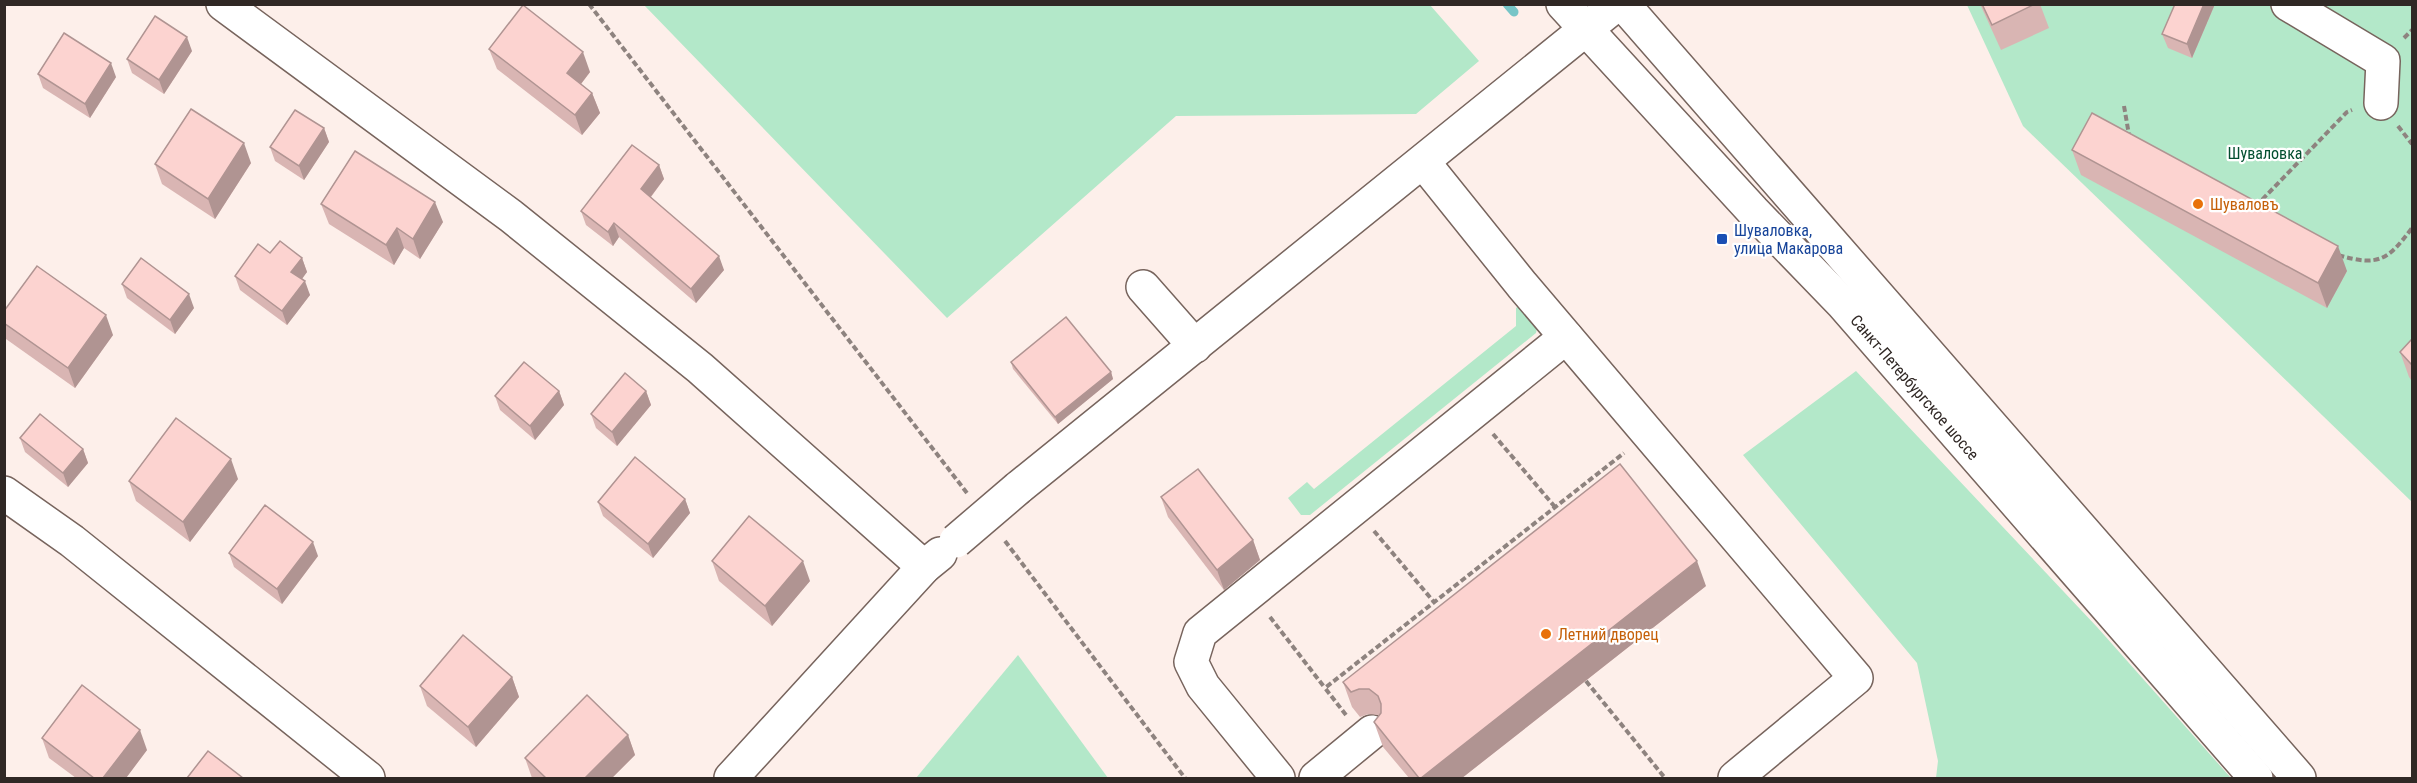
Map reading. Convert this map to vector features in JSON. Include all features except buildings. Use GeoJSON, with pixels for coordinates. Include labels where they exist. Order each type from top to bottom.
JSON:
{"type":"FeatureCollection","features":[{"type":"Feature","properties":{"kind":"main road"},"geometry":{"type":"LineString","coordinates":[[223,4],[520,223],[700,368],[924,567]]}},
{"type":"Feature","properties":{"kind":"main road","name":"Санкт-Петербургское шоссе"},"geometry":{"type":"LineString","coordinates":[[1563,4],[1753,211],[1842,303],[2256,778]]}},
{"type":"Feature","properties":{"kind":"main road"},"geometry":{"type":"LineString","coordinates":[[731,778],[924,567],[1018,488],[1617,4]]}},
{"type":"Feature","properties":{"kind":"main road","name":"Санкт-Петербургское шоссе"},"geometry":{"type":"LineString","coordinates":[[1623,4],[2299,778]]}},
{"type":"Feature","properties":{"kind":"main road"},"geometry":{"type":"LineString","coordinates":[[2288,4],[2383,61],[2381,103]]}},
{"type":"Feature","properties":{"kind":"main road"},"geometry":{"type":"LineString","coordinates":[[1424,162],[1566,337],[1856,678],[1736,778]]}},
{"type":"Feature","properties":{"kind":"main road"},"geometry":{"type":"LineString","coordinates":[[1143,287],[1194,346]]}},
{"type":"Feature","properties":{"kind":"main road"},"geometry":{"type":"LineString","coordinates":[[1278,778],[1203,686],[1191,662],[1200,633],[1566,337]]}},
{"type":"Feature","properties":{"kind":"main road"},"geometry":{"type":"LineString","coordinates":[[4,493],[72,541],[368,778]]}},
{"type":"Feature","properties":{"kind":"main road"},"geometry":{"type":"LineString","coordinates":[[1316,778],[1368,736]]}},
{"type":"Feature","properties":{"kind":"path"},"geometry":{"type":"LineString","coordinates":[[589,4],[986,516],[1185,778]]}},
{"type":"Feature","properties":{"kind":"path"},"geometry":{"type":"LineString","coordinates":[[2264,213],[2255,207],[2347,112],[2381,103]]}},
{"type":"Feature","properties":{"kind":"path"},"geometry":{"type":"LineString","coordinates":[[2124,106],[2130,140]]}},
{"type":"Feature","properties":{"kind":"path"},"geometry":{"type":"LineString","coordinates":[[2332,252],[2373,261],[2393,254],[2412,228]]}},
{"type":"Feature","properties":{"kind":"path"},"geometry":{"type":"LineString","coordinates":[[1488,428],[1555,507]]}},
{"type":"Feature","properties":{"kind":"path"},"geometry":{"type":"LineString","coordinates":[[1325,688],[1648,434]]}},
{"type":"Feature","properties":{"kind":"path"},"geometry":{"type":"LineString","coordinates":[[1367,522],[1434,602]]}},
{"type":"Feature","properties":{"kind":"path"},"geometry":{"type":"LineString","coordinates":[[1268,615],[1325,688],[1368,736]]}},
{"type":"Feature","properties":{"kind":"path"},"geometry":{"type":"LineString","coordinates":[[1586,681],[1665,778]]}},
{"type":"Feature","properties":{"kind":"green space"},"geometry":{"type":"Polygon","coordinates":[[[644,5],[1430,5],[1479,61],[1416,114],[1176,116],[947,318],[644,5]]]}},
{"type":"Feature","properties":{"kind":"green space","name":"Шуваловка"},"geometry":{"type":"Polygon","coordinates":[[[1967,5],[2412,5],[2412,502],[2023,126],[1967,5]]]}},
{"type":"Feature","properties":{"kind":"green space"},"geometry":{"type":"Polygon","coordinates":[[[1521,304],[1538,324],[1536,333],[1310,515],[1301,515],[1288,498],[1307,482],[1314,489],[1516,326],[1516,308],[1521,304]]]}},
{"type":"Feature","properties":{"kind":"green space"},"geometry":{"type":"Polygon","coordinates":[[[1856,371],[2097,627],[2231,778],[1936,778],[1938,761],[1917,663],[1743,455],[1856,371]]]}},
{"type":"Feature","properties":{"kind":"green space"},"geometry":{"type":"Polygon","coordinates":[[[1018,655],[1108,778],[916,778],[1018,655]]]}},
{"type":"Feature","properties":{"kind":"waterway"},"geometry":{"type":"LineString","coordinates":[[1507,4],[1514,12]]}},
{"type":"Feature","properties":{"kind":"place","name":"Шуваловъ"},"geometry":{"type":"Point","coordinates":[2198,204]}},
{"type":"Feature","properties":{"kind":"place","name":"Шуваловка, улица Макарова"},"geometry":{"type":"Point","coordinates":[1722,239]}},
{"type":"Feature","properties":{"kind":"place","name":"Летний дворец"},"geometry":{"type":"Point","coordinates":[1546,634]}}]}
